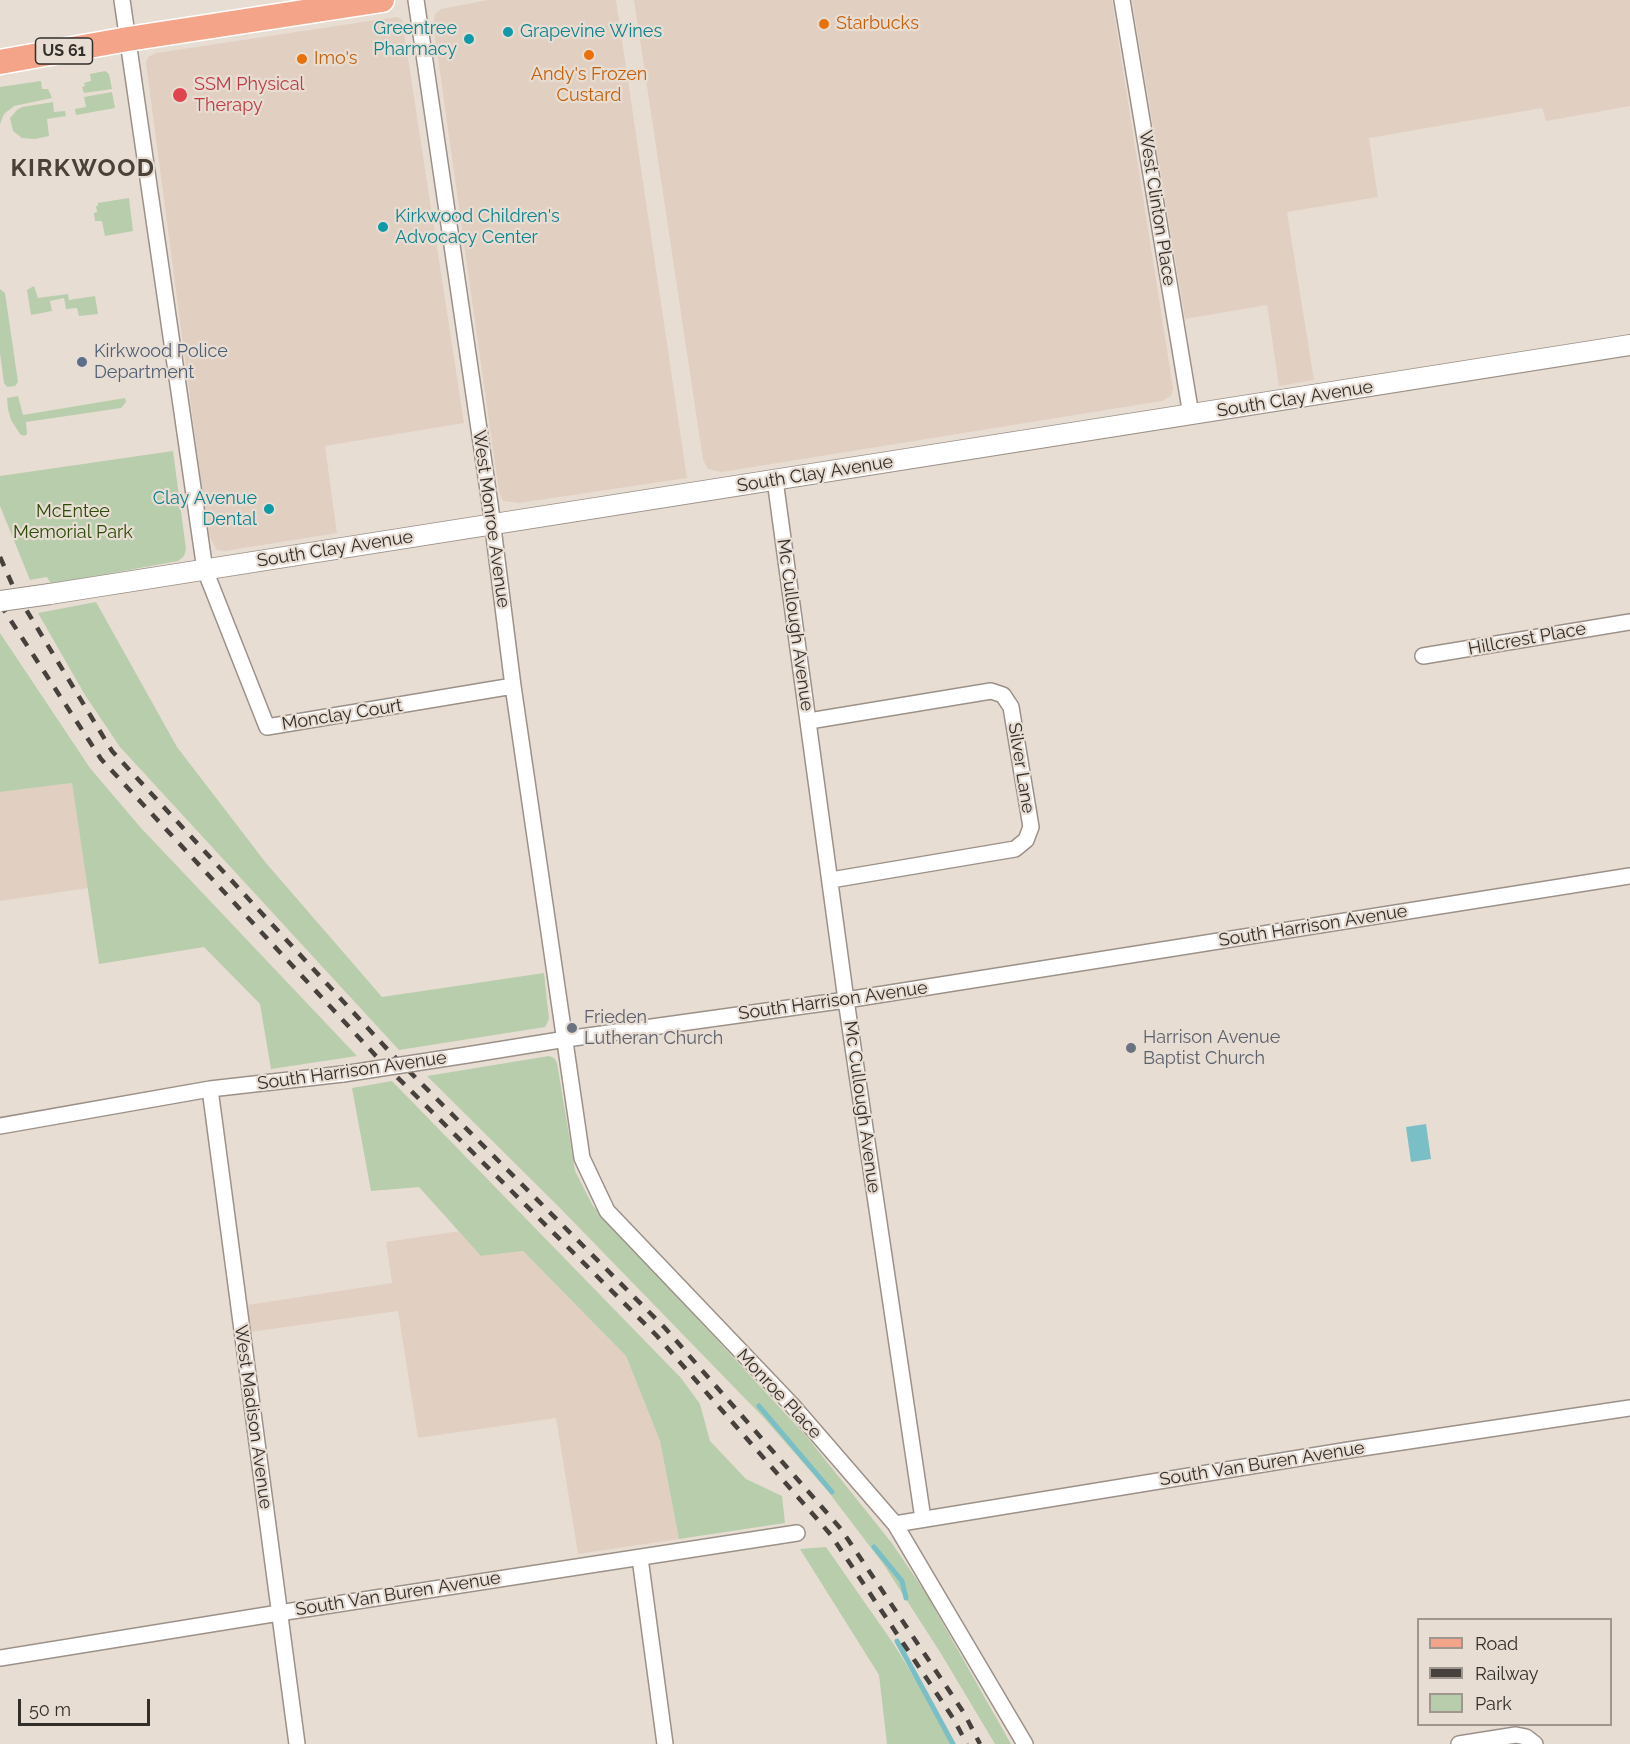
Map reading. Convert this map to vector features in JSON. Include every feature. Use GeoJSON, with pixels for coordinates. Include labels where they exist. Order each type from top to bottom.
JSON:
{"type":"FeatureCollection","features":[{"type":"Feature","properties":{"kind":"main road","name":"US 61"},"geometry":{"type":"LineString","coordinates":[[0,62],[128,39],[382,0]]}},
{"type":"Feature","properties":{"kind":"street"},"geometry":{"type":"LineString","coordinates":[[122,0],[205,570]]}},
{"type":"Feature","properties":{"kind":"street","name":"West Monroe Avenue"},"geometry":{"type":"LineString","coordinates":[[416,0],[513,686],[566,1039]]}},
{"type":"Feature","properties":{"kind":"street","name":"West Clinton Place"},"geometry":{"type":"LineString","coordinates":[[1122,0],[1191,415]]}},
{"type":"Feature","properties":{"kind":"street","name":"South Clay Avenue"},"geometry":{"type":"LineString","coordinates":[[0,601],[1630,345]]}},
{"type":"Feature","properties":{"kind":"street","name":"Mc Cullough Avenue"},"geometry":{"type":"LineString","coordinates":[[775,480],[846,1000],[924,1519]]}},
{"type":"Feature","properties":{"kind":"street","name":"Monclay Court"},"geometry":{"type":"LineString","coordinates":[[205,570],[267,727],[513,686]]}},
{"type":"Feature","properties":{"kind":"street","name":"Hillcrest Place"},"geometry":{"type":"LineString","coordinates":[[1423,656],[1630,622]]}},
{"type":"Feature","properties":{"kind":"street","name":"Silver Lane"},"geometry":{"type":"LineString","coordinates":[[809,721],[991,692],[1003,695],[1011,707],[1031,827],[1026,840],[1015,849],[831,880]]}},
{"type":"Feature","properties":{"kind":"street","name":"South Harrison Avenue"},"geometry":{"type":"LineString","coordinates":[[0,1126],[210,1089],[343,1074],[566,1039],[846,1000],[1630,876]]}},
{"type":"Feature","properties":{"kind":"street","name":"Monroe Place"},"geometry":{"type":"LineString","coordinates":[[566,1039],[582,1158],[607,1211],[792,1405],[894,1524],[1025,1744]]}},
{"type":"Feature","properties":{"kind":"street","name":"West Madison Avenue"},"geometry":{"type":"LineString","coordinates":[[210,1089],[297,1744]]}},
{"type":"Feature","properties":{"kind":"street","name":"South Van Buren Avenue"},"geometry":{"type":"LineString","coordinates":[[894,1524],[1355,1449],[1630,1408]]}},
{"type":"Feature","properties":{"kind":"street","name":"South Van Buren Avenue"},"geometry":{"type":"LineString","coordinates":[[0,1658],[279,1612],[797,1533]]}},
{"type":"Feature","properties":{"kind":"street"},"geometry":{"type":"LineString","coordinates":[[640,1558],[665,1744]]}},
{"type":"Feature","properties":{"kind":"street"},"geometry":{"type":"LineString","coordinates":[[1459,1744],[1516,1735],[1526,1737],[1535,1744]]}},
{"type":"Feature","properties":{"kind":"shaded area"},"geometry":{"type":"Polygon","coordinates":[[[488,0],[616,0],[687,478],[519,503],[503,501],[499,492],[433,23],[435,14],[441,9],[488,0]]]}},
{"type":"Feature","properties":{"kind":"shaded area"},"geometry":{"type":"Polygon","coordinates":[[[634,0],[1112,0],[1173,388],[1171,396],[1162,401],[722,472],[708,469],[703,460],[634,0]]]}},
{"type":"Feature","properties":{"kind":"shaded area"},"geometry":{"type":"Polygon","coordinates":[[[1132,0],[1630,0],[1630,106],[1546,121],[1542,108],[1369,138],[1378,197],[1287,212],[1314,380],[1279,386],[1267,305],[1185,319],[1132,0]]]}},
{"type":"Feature","properties":{"kind":"shaded area"},"geometry":{"type":"Polygon","coordinates":[[[396,17],[402,19],[464,423],[325,446],[337,533],[225,551],[217,550],[208,534],[146,63],[148,57],[156,53],[396,17]]]}},
{"type":"Feature","properties":{"kind":"shaded area"},"geometry":{"type":"Polygon","coordinates":[[[72,783],[88,888],[0,901],[0,792],[72,783]]]}},
{"type":"Feature","properties":{"kind":"shaded area"},"geometry":{"type":"Polygon","coordinates":[[[460,1231],[481,1256],[523,1251],[626,1356],[660,1441],[679,1539],[578,1554],[556,1418],[418,1438],[398,1311],[251,1332],[247,1305],[392,1283],[386,1242],[460,1231]]]}},
{"type":"Feature","properties":{"kind":"green space"},"geometry":{"type":"Polygon","coordinates":[[[105,71],[109,74],[112,89],[84,93],[82,87],[85,86],[84,83],[91,81],[90,74],[105,71]]]}},
{"type":"Feature","properties":{"kind":"green space"},"geometry":{"type":"Polygon","coordinates":[[[41,81],[42,89],[48,89],[52,98],[14,106],[4,114],[0,124],[0,87],[41,81]]]}},
{"type":"Feature","properties":{"kind":"green space"},"geometry":{"type":"Polygon","coordinates":[[[112,92],[115,108],[76,115],[75,109],[86,107],[84,97],[112,92]]]}},
{"type":"Feature","properties":{"kind":"green space"},"geometry":{"type":"Polygon","coordinates":[[[53,102],[54,112],[65,111],[66,116],[47,119],[49,136],[35,139],[22,138],[13,131],[10,118],[17,110],[22,107],[53,102]]]}},
{"type":"Feature","properties":{"kind":"green space"},"geometry":{"type":"Polygon","coordinates":[[[129,198],[133,231],[105,236],[102,221],[95,221],[96,206],[98,203],[129,198]]]}},
{"type":"Feature","properties":{"kind":"green space"},"geometry":{"type":"Polygon","coordinates":[[[34,286],[38,298],[68,294],[69,300],[95,296],[98,314],[79,316],[77,308],[66,309],[64,298],[50,301],[52,311],[31,315],[27,290],[34,286]]]}},
{"type":"Feature","properties":{"kind":"green space"},"geometry":{"type":"Polygon","coordinates":[[[0,289],[5,293],[18,382],[15,386],[7,387],[4,383],[0,353],[0,289]]]}},
{"type":"Feature","properties":{"kind":"green space"},"geometry":{"type":"Polygon","coordinates":[[[18,396],[23,415],[125,398],[126,402],[121,408],[26,422],[27,434],[24,436],[20,434],[11,420],[8,409],[7,398],[18,396]]]}},
{"type":"Feature","properties":{"kind":"green space","name":"McEntee Memorial Park"},"geometry":{"type":"Polygon","coordinates":[[[173,451],[186,549],[184,556],[178,561],[51,584],[47,577],[30,580],[0,506],[0,476],[173,451]]]}},
{"type":"Feature","properties":{"kind":"green space"},"geometry":{"type":"Polygon","coordinates":[[[96,602],[177,747],[266,863],[382,997],[544,973],[549,1019],[545,1027],[399,1050],[120,747],[85,695],[38,613],[96,602]]]}},
{"type":"Feature","properties":{"kind":"green space"},"geometry":{"type":"Polygon","coordinates":[[[0,633],[90,768],[141,828],[357,1056],[271,1069],[260,1004],[204,947],[99,964],[72,783],[0,792],[0,633]]]}},
{"type":"Feature","properties":{"kind":"green space"},"geometry":{"type":"Polygon","coordinates":[[[549,1056],[557,1063],[575,1171],[593,1206],[807,1437],[891,1542],[925,1592],[1011,1744],[995,1744],[884,1565],[827,1490],[764,1418],[561,1209],[427,1076],[549,1056]]]}},
{"type":"Feature","properties":{"kind":"green space"},"geometry":{"type":"Polygon","coordinates":[[[392,1081],[681,1378],[700,1404],[710,1441],[746,1479],[782,1496],[785,1523],[679,1539],[660,1441],[626,1356],[523,1251],[481,1256],[419,1187],[371,1191],[352,1088],[392,1081]]]}},
{"type":"Feature","properties":{"kind":"green space"},"geometry":{"type":"Polygon","coordinates":[[[826,1547],[893,1643],[955,1744],[887,1744],[879,1675],[800,1549],[826,1547]]]}},
{"type":"Feature","properties":{"kind":"water"},"geometry":{"type":"Polygon","coordinates":[[[1426,1124],[1431,1159],[1411,1162],[1406,1127],[1426,1124]]]}},
{"type":"Feature","properties":{"kind":"waterway"},"geometry":{"type":"LineString","coordinates":[[759,1406],[832,1492]]}},
{"type":"Feature","properties":{"kind":"waterway"},"geometry":{"type":"LineString","coordinates":[[874,1547],[902,1581],[906,1598]]}},
{"type":"Feature","properties":{"kind":"waterway"},"geometry":{"type":"LineString","coordinates":[[897,1641],[953,1744]]}},
{"type":"Feature","properties":{"kind":"railway"},"geometry":{"type":"LineString","coordinates":[[0,557],[16,593],[112,751],[388,1050],[665,1328],[841,1529],[964,1713],[980,1744]]}},
{"type":"Feature","properties":{"kind":"railway"},"geometry":{"type":"LineString","coordinates":[[0,604],[101,759],[376,1056],[657,1336],[831,1535],[953,1718],[967,1744]]}},
{"type":"Feature","properties":{"kind":"place","name":"Starbucks"},"geometry":{"type":"Point","coordinates":[824,24]}},
{"type":"Feature","properties":{"kind":"place","name":"Grapevine Wines"},"geometry":{"type":"Point","coordinates":[508,32]}},
{"type":"Feature","properties":{"kind":"place","name":"Greentree Pharmacy"},"geometry":{"type":"Point","coordinates":[469,39]}},
{"type":"Feature","properties":{"kind":"place","name":"Andy's Frozen Custard"},"geometry":{"type":"Point","coordinates":[589,55]}},
{"type":"Feature","properties":{"kind":"place","name":"Imo's"},"geometry":{"type":"Point","coordinates":[302,59]}},
{"type":"Feature","properties":{"kind":"place","name":"SSM Physical Therapy"},"geometry":{"type":"Point","coordinates":[180,95]}},
{"type":"Feature","properties":{"kind":"place","name":"Kirkwood Children's Advocacy Center"},"geometry":{"type":"Point","coordinates":[383,227]}},
{"type":"Feature","properties":{"kind":"place","name":"Kirkwood Police Department"},"geometry":{"type":"Point","coordinates":[82,362]}},
{"type":"Feature","properties":{"kind":"place","name":"Clay Avenue Dental"},"geometry":{"type":"Point","coordinates":[269,509]}},
{"type":"Feature","properties":{"kind":"place","name":"Frieden Lutheran Church"},"geometry":{"type":"Point","coordinates":[572,1028]}},
{"type":"Feature","properties":{"kind":"place","name":"Harrison Avenue Baptist Church"},"geometry":{"type":"Point","coordinates":[1131,1048]}},
{"type":"Feature","properties":{"kind":"district","name":"KIRKWOOD"},"geometry":{"type":"Point","coordinates":[83,169]}}]}
